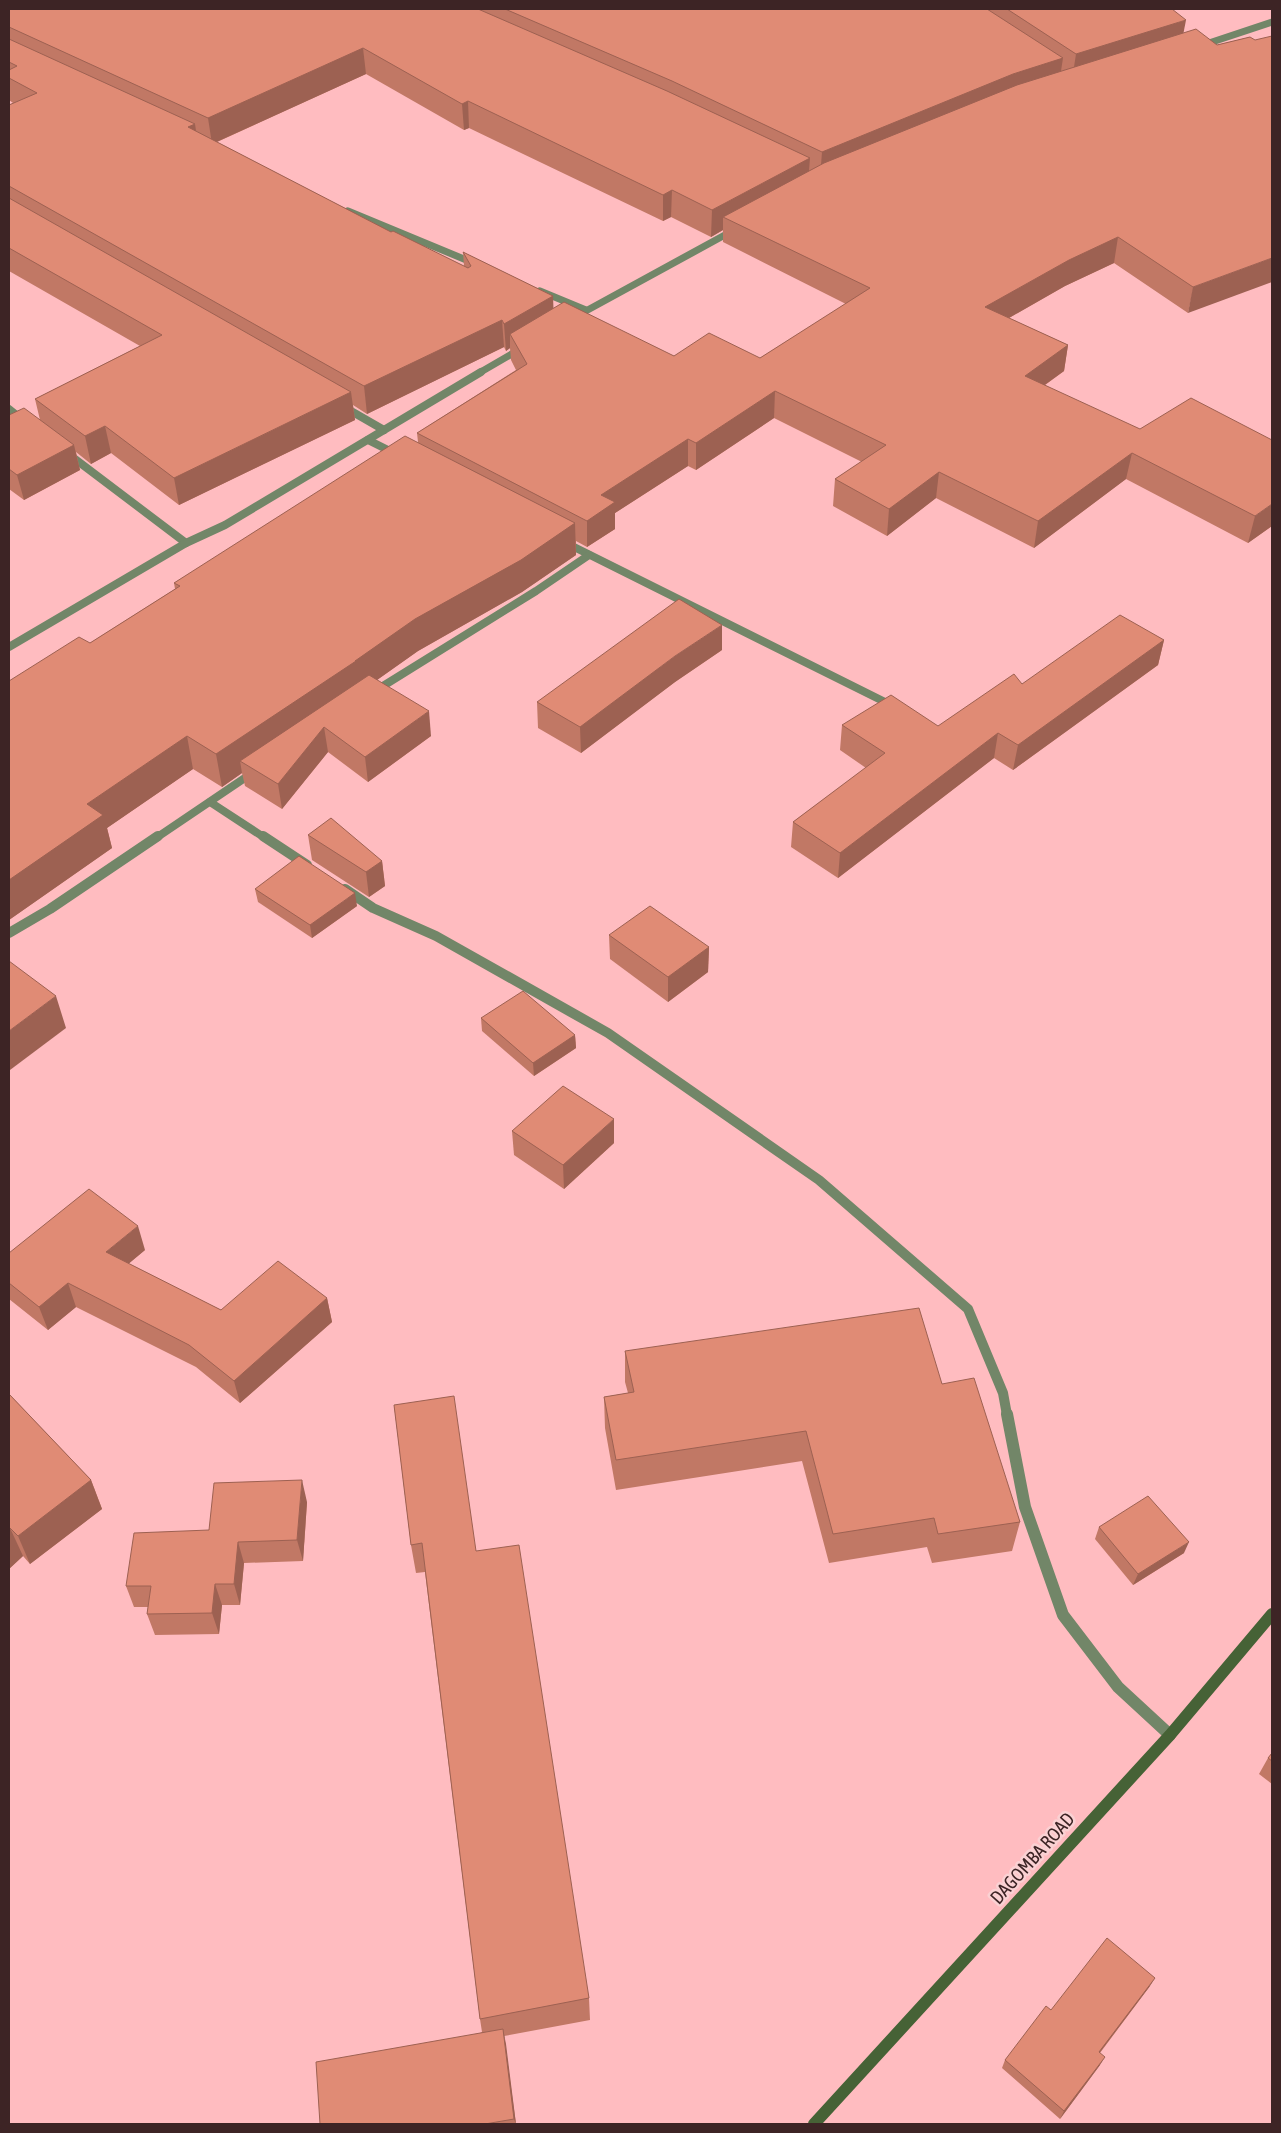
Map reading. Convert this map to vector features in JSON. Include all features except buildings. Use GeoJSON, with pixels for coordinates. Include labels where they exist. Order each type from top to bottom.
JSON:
{"type":"FeatureCollection","features":[{"type":"Feature","properties":{"kind":"street"},"geometry":{"type":"LineString","coordinates":[[1188,50],[1272,22]]}},
{"type":"Feature","properties":{"kind":"street"},"geometry":{"type":"LineString","coordinates":[[344,209],[488,269]]}},
{"type":"Feature","properties":{"kind":"street"},"geometry":{"type":"LineString","coordinates":[[570,320],[742,226]]}},
{"type":"Feature","properties":{"kind":"street"},"geometry":{"type":"LineString","coordinates":[[533,288],[586,310]]}},
{"type":"Feature","properties":{"kind":"street"},"geometry":{"type":"LineString","coordinates":[[9,647],[186,543],[225,525],[527,345]]}},
{"type":"Feature","properties":{"kind":"street"},"geometry":{"type":"LineString","coordinates":[[334,402],[384,430]]}},
{"type":"Feature","properties":{"kind":"street"},"geometry":{"type":"LineString","coordinates":[[9,409],[32,426]]}},
{"type":"Feature","properties":{"kind":"street"},"geometry":{"type":"LineString","coordinates":[[368,440],[403,458]]}},
{"type":"Feature","properties":{"kind":"street"},"geometry":{"type":"LineString","coordinates":[[63,450],[186,543]]}},
{"type":"Feature","properties":{"kind":"street"},"geometry":{"type":"LineString","coordinates":[[554,537],[902,710]]}},
{"type":"Feature","properties":{"kind":"street"},"geometry":{"type":"LineString","coordinates":[[363,699],[536,591],[589,555]]}},
{"type":"Feature","properties":{"kind":"street"},"geometry":{"type":"LineString","coordinates":[[9,933],[50,908],[266,764]]}},
{"type":"Feature","properties":{"kind":"street"},"geometry":{"type":"LineString","coordinates":[[210,802],[316,871]]}},
{"type":"Feature","properties":{"kind":"street"},"geometry":{"type":"LineString","coordinates":[[332,881],[373,908],[436,936],[608,1033],[820,1180],[968,1309],[1003,1393],[1026,1507],[1063,1615],[1118,1687],[1170,1735]]}},
{"type":"Feature","properties":{"kind":"street","name":"DAGOMBA ROAD"},"geometry":{"type":"LineString","coordinates":[[814,2124],[1170,1735],[1272,1614]]}}]}
